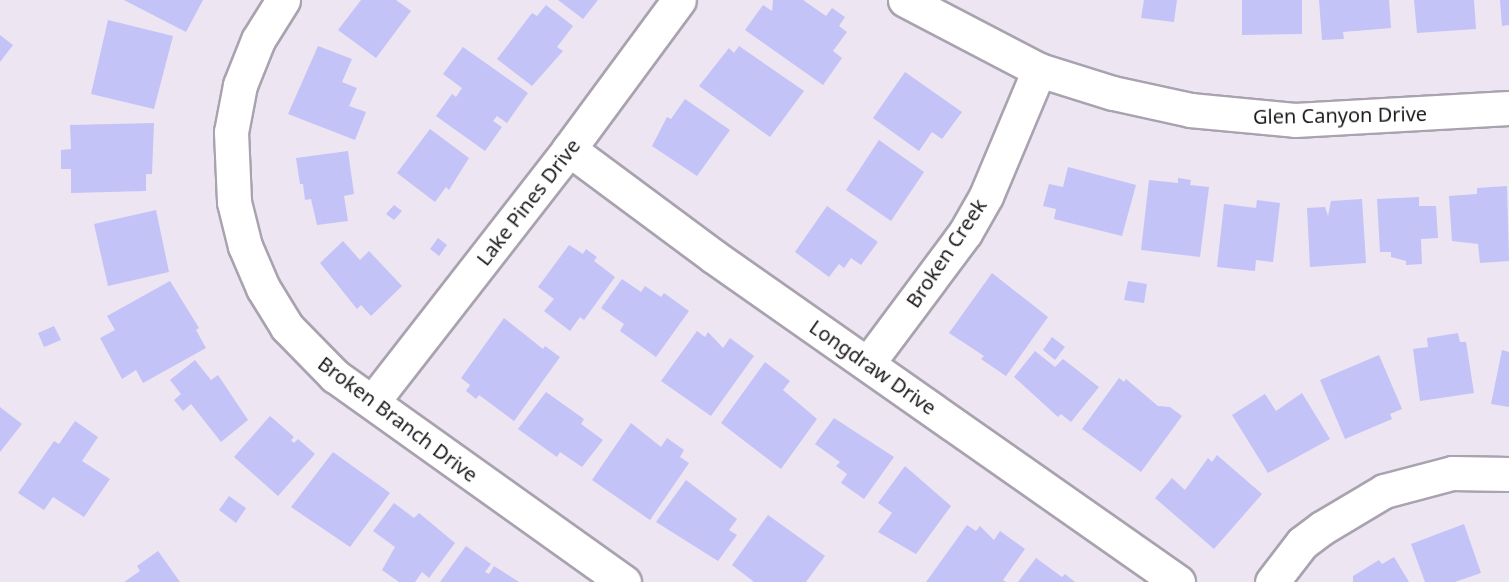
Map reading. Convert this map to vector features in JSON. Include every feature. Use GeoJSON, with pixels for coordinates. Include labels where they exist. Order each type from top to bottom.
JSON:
{"type":"FeatureCollection","features":[{"type":"Feature","properties":{"kind":"street","name":"Broken Branch Drive"},"geometry":{"type":"LineString","coordinates":[[283,0],[258,40],[240,85],[231,140],[234,202],[245,246],[258,277],[287,327],[318,361],[624,582]]}},
{"type":"Feature","properties":{"kind":"street","name":"Lake Pines Drive"},"geometry":{"type":"LineString","coordinates":[[373,401],[569,149],[679,0]]}},
{"type":"Feature","properties":{"kind":"street","name":"Glen Canyon Drive"},"geometry":{"type":"LineString","coordinates":[[905,0],[1039,70],[1146,100],[1242,117],[1295,120],[1509,108]]}},
{"type":"Feature","properties":{"kind":"street","name":"Broken Creek"},"geometry":{"type":"LineString","coordinates":[[868,363],[965,233],[986,196],[1039,70]]}},
{"type":"Feature","properties":{"kind":"street","name":"Longdraw Drive"},"geometry":{"type":"LineString","coordinates":[[569,149],[1178,582]]}},
{"type":"Feature","properties":{"kind":"street"},"geometry":{"type":"LineString","coordinates":[[1272,582],[1315,533],[1384,492],[1452,473],[1509,474]]}},
{"type":"Feature","properties":{"kind":"building"},"geometry":{"type":"Polygon","coordinates":[[[124,0],[203,0],[186,32],[124,0]]]}},
{"type":"Feature","properties":{"kind":"building"},"geometry":{"type":"Polygon","coordinates":[[[361,0],[396,0],[411,11],[376,58],[338,30],[361,0]]]}},
{"type":"Feature","properties":{"kind":"building"},"geometry":{"type":"Polygon","coordinates":[[[558,0],[598,0],[583,19],[558,0]]]}},
{"type":"Feature","properties":{"kind":"building"},"geometry":{"type":"Polygon","coordinates":[[[773,0],[803,0],[826,16],[832,8],[845,17],[839,26],[847,32],[833,51],[842,58],[823,85],[745,30],[763,5],[772,11],[773,0]]]}},
{"type":"Feature","properties":{"kind":"building"},"geometry":{"type":"Polygon","coordinates":[[[1144,0],[1177,0],[1174,22],[1141,18],[1144,0]]]}},
{"type":"Feature","properties":{"kind":"building"},"geometry":{"type":"Polygon","coordinates":[[[1242,0],[1302,0],[1302,34],[1242,35],[1242,0]]]}},
{"type":"Feature","properties":{"kind":"building"},"geometry":{"type":"Polygon","coordinates":[[[1319,0],[1389,0],[1391,28],[1343,32],[1344,39],[1322,40],[1319,0]]]}},
{"type":"Feature","properties":{"kind":"building"},"geometry":{"type":"Polygon","coordinates":[[[1414,0],[1474,0],[1476,29],[1417,33],[1414,0]]]}},
{"type":"Feature","properties":{"kind":"building"},"geometry":{"type":"Polygon","coordinates":[[[1500,0],[1509,0],[1509,25],[1502,26],[1500,0]]]}},
{"type":"Feature","properties":{"kind":"building"},"geometry":{"type":"Polygon","coordinates":[[[546,5],[573,26],[557,47],[563,51],[532,86],[497,59],[532,13],[537,16],[546,5]]]}},
{"type":"Feature","properties":{"kind":"building"},"geometry":{"type":"Polygon","coordinates":[[[108,20],[173,36],[154,109],[91,94],[108,20]]]}},
{"type":"Feature","properties":{"kind":"building"},"geometry":{"type":"Polygon","coordinates":[[[0,35],[13,45],[0,62],[0,35]]]}},
{"type":"Feature","properties":{"kind":"building"},"geometry":{"type":"Polygon","coordinates":[[[318,46],[352,59],[342,82],[357,88],[349,106],[366,112],[355,140],[288,114],[318,46]]]}},
{"type":"Feature","properties":{"kind":"building"},"geometry":{"type":"Polygon","coordinates":[[[739,46],[804,91],[770,137],[699,86],[729,48],[734,53],[739,46]]]}},
{"type":"Feature","properties":{"kind":"building"},"geometry":{"type":"Polygon","coordinates":[[[463,47],[528,93],[507,123],[497,116],[493,121],[502,127],[485,151],[436,116],[452,94],[456,97],[462,88],[443,74],[463,47]]]}},
{"type":"Feature","properties":{"kind":"building"},"geometry":{"type":"Polygon","coordinates":[[[905,72],[962,112],[942,139],[932,132],[919,151],[873,118],[905,72]]]}},
{"type":"Feature","properties":{"kind":"building"},"geometry":{"type":"Polygon","coordinates":[[[685,99],[730,130],[697,176],[652,146],[667,117],[671,119],[685,99]]]}},
{"type":"Feature","properties":{"kind":"building"},"geometry":{"type":"Polygon","coordinates":[[[154,123],[152,174],[146,174],[146,191],[71,193],[71,169],[61,169],[61,150],[71,149],[70,125],[154,123]]]}},
{"type":"Feature","properties":{"kind":"building"},"geometry":{"type":"Polygon","coordinates":[[[430,129],[469,158],[449,190],[446,187],[435,202],[397,173],[430,129]]]}},
{"type":"Feature","properties":{"kind":"building"},"geometry":{"type":"Polygon","coordinates":[[[879,140],[924,172],[891,221],[846,190],[879,140]]]}},
{"type":"Feature","properties":{"kind":"building"},"geometry":{"type":"Polygon","coordinates":[[[348,151],[354,194],[344,196],[348,221],[317,225],[311,199],[305,200],[296,158],[348,151]]]}},
{"type":"Feature","properties":{"kind":"building"},"geometry":{"type":"Polygon","coordinates":[[[1068,167],[1136,185],[1122,236],[1054,219],[1056,209],[1043,206],[1049,184],[1063,187],[1068,167]]]}},
{"type":"Feature","properties":{"kind":"building"},"geometry":{"type":"Polygon","coordinates":[[[1178,178],[1191,180],[1190,185],[1209,187],[1200,257],[1141,250],[1149,180],[1178,183],[1178,178]]]}},
{"type":"Feature","properties":{"kind":"building"},"geometry":{"type":"Polygon","coordinates":[[[1507,186],[1509,261],[1480,263],[1478,244],[1452,241],[1449,196],[1477,194],[1477,188],[1507,186]]]}},
{"type":"Feature","properties":{"kind":"building"},"geometry":{"type":"Polygon","coordinates":[[[1419,197],[1419,206],[1436,206],[1438,238],[1421,239],[1422,264],[1406,265],[1406,261],[1391,257],[1391,252],[1380,252],[1377,199],[1419,197]]]}},
{"type":"Feature","properties":{"kind":"building"},"geometry":{"type":"Polygon","coordinates":[[[1362,199],[1366,263],[1310,267],[1307,208],[1325,207],[1328,216],[1331,201],[1362,199]]]}},
{"type":"Feature","properties":{"kind":"building"},"geometry":{"type":"Polygon","coordinates":[[[1257,200],[1280,203],[1273,262],[1256,260],[1255,271],[1217,267],[1224,204],[1256,208],[1257,200]]]}},
{"type":"Feature","properties":{"kind":"building"},"geometry":{"type":"Polygon","coordinates":[[[394,205],[402,211],[394,220],[386,214],[394,205]]]}},
{"type":"Feature","properties":{"kind":"building"},"geometry":{"type":"Polygon","coordinates":[[[827,206],[878,242],[861,265],[851,258],[844,268],[839,264],[829,277],[795,252],[827,206]]]}},
{"type":"Feature","properties":{"kind":"building"},"geometry":{"type":"Polygon","coordinates":[[[156,210],[169,272],[108,286],[94,224],[156,210]]]}},
{"type":"Feature","properties":{"kind":"building"},"geometry":{"type":"Polygon","coordinates":[[[438,238],[447,245],[439,256],[430,249],[438,238]]]}},
{"type":"Feature","properties":{"kind":"building"},"geometry":{"type":"Polygon","coordinates":[[[343,241],[360,260],[369,251],[402,286],[371,316],[361,305],[357,309],[320,263],[343,241]]]}},
{"type":"Feature","properties":{"kind":"building"},"geometry":{"type":"Polygon","coordinates":[[[569,245],[583,254],[586,249],[597,257],[594,261],[615,277],[584,320],[580,317],[570,331],[544,311],[554,299],[538,287],[569,245]]]}},
{"type":"Feature","properties":{"kind":"building"},"geometry":{"type":"Polygon","coordinates":[[[992,273],[1048,317],[1006,376],[981,359],[984,356],[949,333],[992,273]]]}},
{"type":"Feature","properties":{"kind":"building"},"geometry":{"type":"Polygon","coordinates":[[[622,279],[641,292],[645,286],[661,297],[664,293],[689,311],[656,357],[620,331],[624,324],[601,308],[622,279]]]}},
{"type":"Feature","properties":{"kind":"building"},"geometry":{"type":"Polygon","coordinates":[[[170,281],[199,328],[196,330],[206,348],[143,383],[136,370],[122,379],[100,338],[115,330],[107,316],[170,281]]]}},
{"type":"Feature","properties":{"kind":"building"},"geometry":{"type":"Polygon","coordinates":[[[1128,281],[1147,284],[1144,303],[1124,300],[1128,281]]]}},
{"type":"Feature","properties":{"kind":"building"},"geometry":{"type":"Polygon","coordinates":[[[504,318],[543,349],[545,346],[560,357],[514,421],[479,395],[476,399],[466,391],[470,385],[461,378],[504,318]]]}},
{"type":"Feature","properties":{"kind":"building"},"geometry":{"type":"Polygon","coordinates":[[[54,326],[61,340],[44,347],[38,333],[54,326]]]}},
{"type":"Feature","properties":{"kind":"building"},"geometry":{"type":"Polygon","coordinates":[[[697,331],[705,337],[708,332],[723,348],[730,338],[754,356],[711,416],[661,381],[697,331]]]}},
{"type":"Feature","properties":{"kind":"building"},"geometry":{"type":"Polygon","coordinates":[[[1458,333],[1460,342],[1466,342],[1474,393],[1420,401],[1413,349],[1428,347],[1427,338],[1458,333]]]}},
{"type":"Feature","properties":{"kind":"building"},"geometry":{"type":"Polygon","coordinates":[[[1052,337],[1065,347],[1055,360],[1043,350],[1052,337]]]}},
{"type":"Feature","properties":{"kind":"building"},"geometry":{"type":"Polygon","coordinates":[[[1502,350],[1509,352],[1509,407],[1491,404],[1502,350]]]}},
{"type":"Feature","properties":{"kind":"building"},"geometry":{"type":"Polygon","coordinates":[[[1035,351],[1055,367],[1063,359],[1099,387],[1071,422],[1061,414],[1058,417],[1014,377],[1035,351]]]}},
{"type":"Feature","properties":{"kind":"building"},"geometry":{"type":"Polygon","coordinates":[[[1379,355],[1402,409],[1390,414],[1392,419],[1345,439],[1320,380],[1379,355]]]}},
{"type":"Feature","properties":{"kind":"building"},"geometry":{"type":"Polygon","coordinates":[[[195,360],[211,380],[218,375],[248,420],[221,442],[191,404],[183,411],[174,400],[181,394],[170,380],[195,360]]]}},
{"type":"Feature","properties":{"kind":"building"},"geometry":{"type":"Polygon","coordinates":[[[765,362],[790,381],[783,390],[817,419],[781,469],[721,423],[765,362]]]}},
{"type":"Feature","properties":{"kind":"building"},"geometry":{"type":"Polygon","coordinates":[[[1119,378],[1124,382],[1126,379],[1158,406],[1170,407],[1182,416],[1141,472],[1082,429],[1119,378]]]}},
{"type":"Feature","properties":{"kind":"building"},"geometry":{"type":"Polygon","coordinates":[[[546,392],[584,419],[581,424],[603,440],[582,467],[560,452],[557,457],[518,429],[546,392]]]}},
{"type":"Feature","properties":{"kind":"building"},"geometry":{"type":"Polygon","coordinates":[[[1302,393],[1330,439],[1268,473],[1232,415],[1265,394],[1276,411],[1302,393]]]}},
{"type":"Feature","properties":{"kind":"building"},"geometry":{"type":"Polygon","coordinates":[[[0,407],[22,424],[0,452],[0,407]]]}},
{"type":"Feature","properties":{"kind":"building"},"geometry":{"type":"Polygon","coordinates":[[[270,416],[294,437],[291,440],[294,443],[298,439],[315,454],[278,496],[234,457],[270,416]]]}},
{"type":"Feature","properties":{"kind":"building"},"geometry":{"type":"Polygon","coordinates":[[[834,418],[894,457],[864,499],[841,483],[847,474],[836,466],[840,462],[815,444],[834,418]]]}},
{"type":"Feature","properties":{"kind":"building"},"geometry":{"type":"Polygon","coordinates":[[[75,421],[98,437],[82,461],[110,479],[84,517],[53,497],[44,510],[18,493],[54,441],[59,444],[75,421]]]}},
{"type":"Feature","properties":{"kind":"building"},"geometry":{"type":"Polygon","coordinates":[[[631,423],[661,447],[667,438],[684,450],[680,457],[689,463],[650,520],[592,480],[631,423]]]}},
{"type":"Feature","properties":{"kind":"building"},"geometry":{"type":"Polygon","coordinates":[[[333,452],[390,493],[350,547],[291,507],[333,452]]]}},
{"type":"Feature","properties":{"kind":"building"},"geometry":{"type":"Polygon","coordinates":[[[1217,455],[1262,494],[1214,549],[1155,498],[1172,478],[1185,490],[1208,458],[1212,462],[1217,455]]]}},
{"type":"Feature","properties":{"kind":"building"},"geometry":{"type":"Polygon","coordinates":[[[905,466],[951,506],[916,554],[878,532],[892,513],[878,503],[905,466]]]}},
{"type":"Feature","properties":{"kind":"building"},"geometry":{"type":"Polygon","coordinates":[[[686,480],[737,519],[729,530],[737,535],[718,561],[656,522],[686,480]]]}},
{"type":"Feature","properties":{"kind":"building"},"geometry":{"type":"Polygon","coordinates":[[[229,496],[246,508],[236,523],[219,510],[229,496]]]}},
{"type":"Feature","properties":{"kind":"building"},"geometry":{"type":"Polygon","coordinates":[[[394,503],[414,518],[419,513],[455,543],[429,578],[422,572],[415,582],[399,582],[382,570],[395,547],[373,531],[394,503]]]}},
{"type":"Feature","properties":{"kind":"building"},"geometry":{"type":"Polygon","coordinates":[[[768,515],[825,556],[806,582],[754,582],[732,565],[768,515]]]}},
{"type":"Feature","properties":{"kind":"building"},"geometry":{"type":"Polygon","coordinates":[[[1464,524],[1481,573],[1455,582],[1425,582],[1411,544],[1464,524]]]}},
{"type":"Feature","properties":{"kind":"building"},"geometry":{"type":"Polygon","coordinates":[[[967,525],[976,531],[980,526],[994,540],[1000,531],[1025,549],[1003,580],[1006,582],[926,582],[967,525]]]}},
{"type":"Feature","properties":{"kind":"building"},"geometry":{"type":"Polygon","coordinates":[[[466,546],[491,564],[485,572],[489,574],[494,566],[519,582],[440,582],[466,546]]]}},
{"type":"Feature","properties":{"kind":"building"},"geometry":{"type":"Polygon","coordinates":[[[158,551],[180,582],[124,582],[140,571],[137,566],[158,551]]]}},
{"type":"Feature","properties":{"kind":"building"},"geometry":{"type":"Polygon","coordinates":[[[1394,557],[1409,582],[1353,582],[1353,576],[1379,560],[1382,564],[1394,557]]]}},
{"type":"Feature","properties":{"kind":"building"},"geometry":{"type":"Polygon","coordinates":[[[1036,558],[1062,577],[1065,574],[1075,582],[1018,582],[1036,558]]]}}]}
